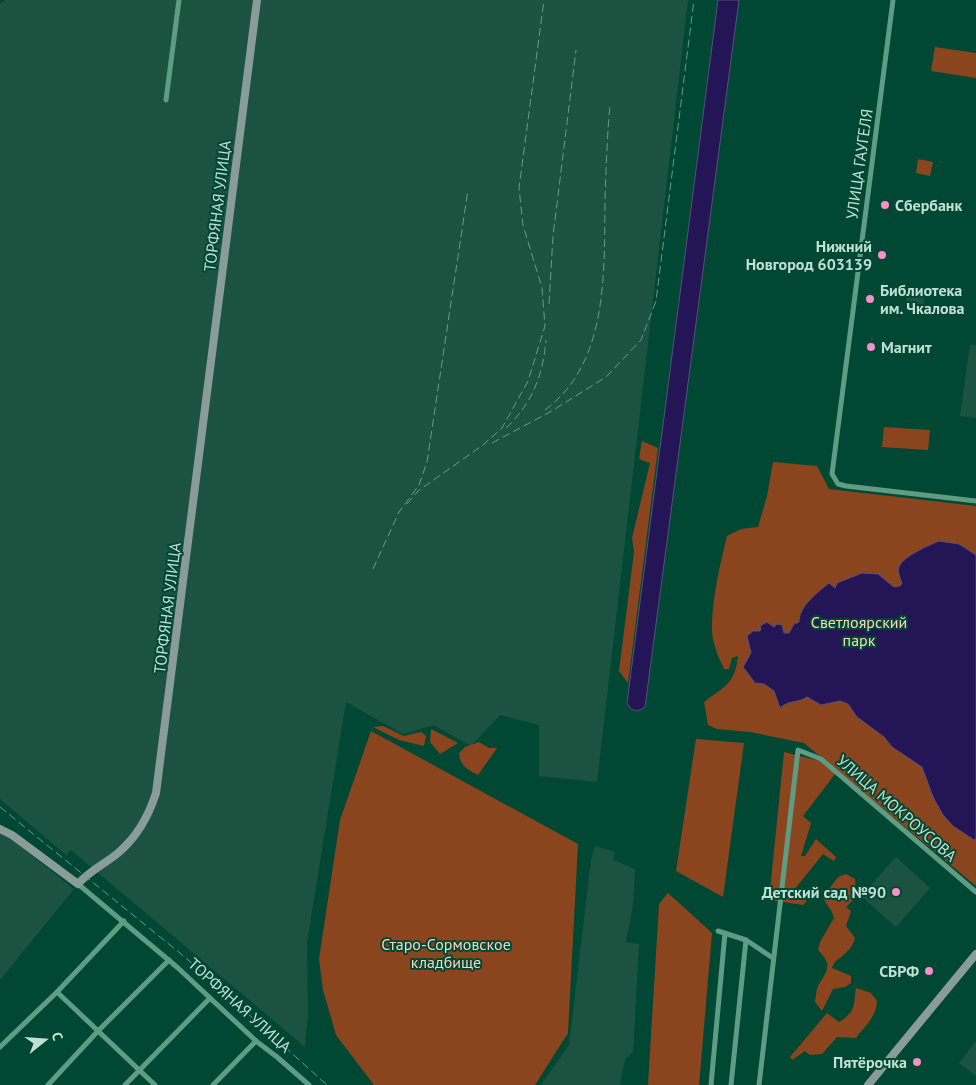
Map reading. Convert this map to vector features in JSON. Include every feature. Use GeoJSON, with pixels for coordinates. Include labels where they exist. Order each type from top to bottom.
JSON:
{"type":"FeatureCollection","features":[{"type":"Feature","properties":{"kind":"street"},"geometry":{"type":"LineString","coordinates":[[166,100],[179,0]]}},
{"type":"Feature","properties":{"kind":"street","name":"ТОРФЯНАЯ УЛИЦА"},"geometry":{"type":"LineString","coordinates":[[257,0],[156,793],[150,811],[130,841],[118,853],[93,869],[78,884],[169,960],[256,1041],[278,1057],[309,1085]]}},
{"type":"Feature","properties":{"kind":"street","name":"УЛИЦА ГАУГЕЛЯ"},"geometry":{"type":"LineString","coordinates":[[893,0],[833,453],[832,474],[834,480],[846,486],[976,501]]}},
{"type":"Feature","properties":{"kind":"street","name":"УЛИЦА МОКРОУСОВА"},"geometry":{"type":"LineString","coordinates":[[773,958],[798,750],[821,759],[976,892]]}},
{"type":"Feature","properties":{"kind":"street"},"geometry":{"type":"LineString","coordinates":[[0,829],[12,835],[78,884]]}},
{"type":"Feature","properties":{"kind":"street"},"geometry":{"type":"LineString","coordinates":[[0,1047],[57,992],[124,921]]}},
{"type":"Feature","properties":{"kind":"street"},"geometry":{"type":"LineString","coordinates":[[718,930],[746,940],[773,958],[759,1085]]}},
{"type":"Feature","properties":{"kind":"street"},"geometry":{"type":"LineString","coordinates":[[711,1085],[725,933]]}},
{"type":"Feature","properties":{"kind":"street"},"geometry":{"type":"LineString","coordinates":[[731,1085],[746,940]]}},
{"type":"Feature","properties":{"kind":"street"},"geometry":{"type":"LineString","coordinates":[[868,1085],[976,954]]}},
{"type":"Feature","properties":{"kind":"street"},"geometry":{"type":"LineString","coordinates":[[48,1085],[98,1031],[169,960]]}},
{"type":"Feature","properties":{"kind":"street"},"geometry":{"type":"LineString","coordinates":[[57,992],[155,1085]]}},
{"type":"Feature","properties":{"kind":"street"},"geometry":{"type":"LineString","coordinates":[[124,1085],[210,998]]}},
{"type":"Feature","properties":{"kind":"street"},"geometry":{"type":"LineString","coordinates":[[213,1085],[256,1041]]}},
{"type":"Feature","properties":{"kind":"shaded area"},"geometry":{"type":"Polygon","coordinates":[[[5,0],[688,0],[597,782],[539,776],[539,725],[500,715],[472,745],[469,745],[434,725],[403,734],[346,702],[307,942],[308,1013],[305,1047],[71,850],[66,855],[0,799],[0,4],[5,0]]]}},
{"type":"Feature","properties":{"kind":"shaded area"},"geometry":{"type":"Polygon","coordinates":[[[718,0],[739,0],[645,707],[638,711],[631,709],[627,703],[718,0]]]}},
{"type":"Feature","properties":{"kind":"shaded area"},"geometry":{"type":"Polygon","coordinates":[[[908,288],[925,290],[923,307],[905,305],[908,288]]]}},
{"type":"Feature","properties":{"kind":"shaded area"},"geometry":{"type":"Polygon","coordinates":[[[970,345],[976,345],[976,418],[960,416],[970,345]]]}},
{"type":"Feature","properties":{"kind":"shaded area"},"geometry":{"type":"Polygon","coordinates":[[[939,541],[959,544],[976,555],[976,839],[974,840],[953,826],[943,815],[933,797],[922,767],[892,747],[884,737],[857,717],[848,704],[840,701],[821,705],[807,697],[783,705],[780,708],[774,691],[764,684],[755,683],[743,667],[751,653],[747,636],[753,631],[760,631],[760,626],[767,622],[774,627],[777,624],[782,625],[784,633],[789,633],[794,624],[799,622],[805,605],[824,587],[829,583],[835,588],[837,583],[862,573],[878,574],[894,587],[900,586],[902,583],[898,571],[901,563],[916,552],[939,541]]]}},
{"type":"Feature","properties":{"kind":"shaded area"},"geometry":{"type":"Polygon","coordinates":[[[0,830],[74,889],[0,980],[0,830]]]}},
{"type":"Feature","properties":{"kind":"shaded area"},"geometry":{"type":"Polygon","coordinates":[[[595,846],[615,852],[613,860],[635,869],[633,905],[626,942],[639,944],[633,1052],[625,1059],[620,1085],[541,1085],[569,1045],[591,860],[595,846]]]}},
{"type":"Feature","properties":{"kind":"shaded area","name":"Детский сад №90"},"geometry":{"type":"Polygon","coordinates":[[[896,857],[930,888],[896,927],[861,896],[896,857]]]}},
{"type":"Feature","properties":{"kind":"shaded area"},"geometry":{"type":"Polygon","coordinates":[[[976,1041],[976,1076],[959,1063],[976,1041]]]}},
{"type":"Feature","properties":{"kind":"green space"},"geometry":{"type":"Polygon","coordinates":[[[935,47],[976,53],[976,78],[931,71],[935,47]]]}},
{"type":"Feature","properties":{"kind":"green space"},"geometry":{"type":"Polygon","coordinates":[[[918,159],[933,162],[930,176],[916,173],[918,159]]]}},
{"type":"Feature","properties":{"kind":"green space"},"geometry":{"type":"Polygon","coordinates":[[[884,427],[930,430],[928,450],[882,447],[884,427]]]}},
{"type":"Feature","properties":{"kind":"green space"},"geometry":{"type":"Polygon","coordinates":[[[642,441],[658,448],[628,683],[619,671],[634,552],[632,538],[650,463],[639,459],[642,441]]]}},
{"type":"Feature","properties":{"kind":"green space","name":"Светлоярский парк"},"geometry":{"type":"Polygon","coordinates":[[[773,462],[817,466],[829,489],[976,506],[976,886],[804,743],[750,732],[717,729],[708,725],[704,702],[728,684],[737,665],[738,656],[732,658],[729,669],[724,669],[715,647],[712,632],[714,596],[727,536],[741,529],[758,527],[767,496],[773,462]]]}},
{"type":"Feature","properties":{"kind":"green space"},"geometry":{"type":"Polygon","coordinates":[[[383,726],[404,736],[421,732],[426,736],[424,746],[399,740],[373,727],[383,726]]]}},
{"type":"Feature","properties":{"kind":"green space"},"geometry":{"type":"Polygon","coordinates":[[[431,729],[458,743],[440,754],[430,742],[431,729]]]}},
{"type":"Feature","properties":{"kind":"green space","name":"Старо-Сормовское кладбище"},"geometry":{"type":"Polygon","coordinates":[[[371,731],[578,844],[568,1033],[535,1085],[374,1085],[336,1035],[323,990],[319,959],[340,820],[371,731]]]}},
{"type":"Feature","properties":{"kind":"green space"},"geometry":{"type":"Polygon","coordinates":[[[696,739],[744,743],[723,897],[676,871],[696,739]]]}},
{"type":"Feature","properties":{"kind":"green space"},"geometry":{"type":"Polygon","coordinates":[[[479,742],[489,748],[497,748],[478,775],[467,769],[459,753],[465,747],[479,742]]]}},
{"type":"Feature","properties":{"kind":"green space"},"geometry":{"type":"Polygon","coordinates":[[[784,752],[820,761],[835,774],[803,816],[811,823],[801,856],[805,856],[816,839],[836,857],[834,861],[823,854],[794,890],[807,901],[803,905],[769,900],[784,752]]]}},
{"type":"Feature","properties":{"kind":"green space"},"geometry":{"type":"Polygon","coordinates":[[[846,874],[855,879],[856,897],[846,907],[851,911],[846,926],[855,938],[850,949],[832,968],[851,976],[851,983],[845,987],[833,989],[822,1011],[815,1002],[817,988],[826,971],[827,964],[823,955],[818,950],[820,942],[834,918],[823,897],[838,877],[846,874]]]}},
{"type":"Feature","properties":{"kind":"green space"},"geometry":{"type":"Polygon","coordinates":[[[668,893],[712,933],[699,1085],[648,1085],[659,904],[668,893]]]}},
{"type":"Feature","properties":{"kind":"green space"},"geometry":{"type":"Polygon","coordinates":[[[856,988],[871,993],[877,1001],[875,1012],[856,1038],[837,1037],[822,1054],[810,1055],[805,1051],[792,1060],[790,1057],[827,1013],[839,1022],[849,1014],[853,1007],[856,988]]]}},
{"type":"Feature","properties":{"kind":"railway"},"geometry":{"type":"LineString","coordinates":[[407,504],[418,491],[483,445],[502,428],[528,381],[545,326],[542,288],[523,225],[519,188],[544,0]]}},
{"type":"Feature","properties":{"kind":"railway"},"geometry":{"type":"LineString","coordinates":[[492,443],[550,412],[606,377],[641,340],[656,301],[694,0]]}},
{"type":"Feature","properties":{"kind":"railway"},"geometry":{"type":"LineString","coordinates":[[549,304],[553,236],[576,50]]}},
{"type":"Feature","properties":{"kind":"railway"},"geometry":{"type":"LineString","coordinates":[[545,410],[566,390],[581,367],[592,342],[599,314],[604,257],[606,165],[610,105]]}},
{"type":"Feature","properties":{"kind":"railway"},"geometry":{"type":"LineString","coordinates":[[373,569],[399,512],[419,485],[427,462],[468,190]]}},
{"type":"Feature","properties":{"kind":"railway"},"geometry":{"type":"LineString","coordinates":[[506,428],[523,409],[535,388],[542,365],[546,340]]}},
{"type":"Feature","properties":{"kind":"railway"},"geometry":{"type":"LineString","coordinates":[[0,807],[186,958],[327,1085]]}},
{"type":"Feature","properties":{"kind":"place","name":"Сбербанк"},"geometry":{"type":"Point","coordinates":[885,205]}},
{"type":"Feature","properties":{"kind":"place","name":"Нижний Новгород 603139"},"geometry":{"type":"Point","coordinates":[882,255]}},
{"type":"Feature","properties":{"kind":"place","name":"Библиотека им. Чкалова"},"geometry":{"type":"Point","coordinates":[870,299]}},
{"type":"Feature","properties":{"kind":"place","name":"Магнит"},"geometry":{"type":"Point","coordinates":[871,347]}},
{"type":"Feature","properties":{"kind":"place","name":"Детский сад №90"},"geometry":{"type":"Point","coordinates":[896,892]}},
{"type":"Feature","properties":{"kind":"place","name":"СБРФ"},"geometry":{"type":"Point","coordinates":[929,971]}},
{"type":"Feature","properties":{"kind":"place","name":"Пятёрочка"},"geometry":{"type":"Point","coordinates":[917,1062]}}]}
